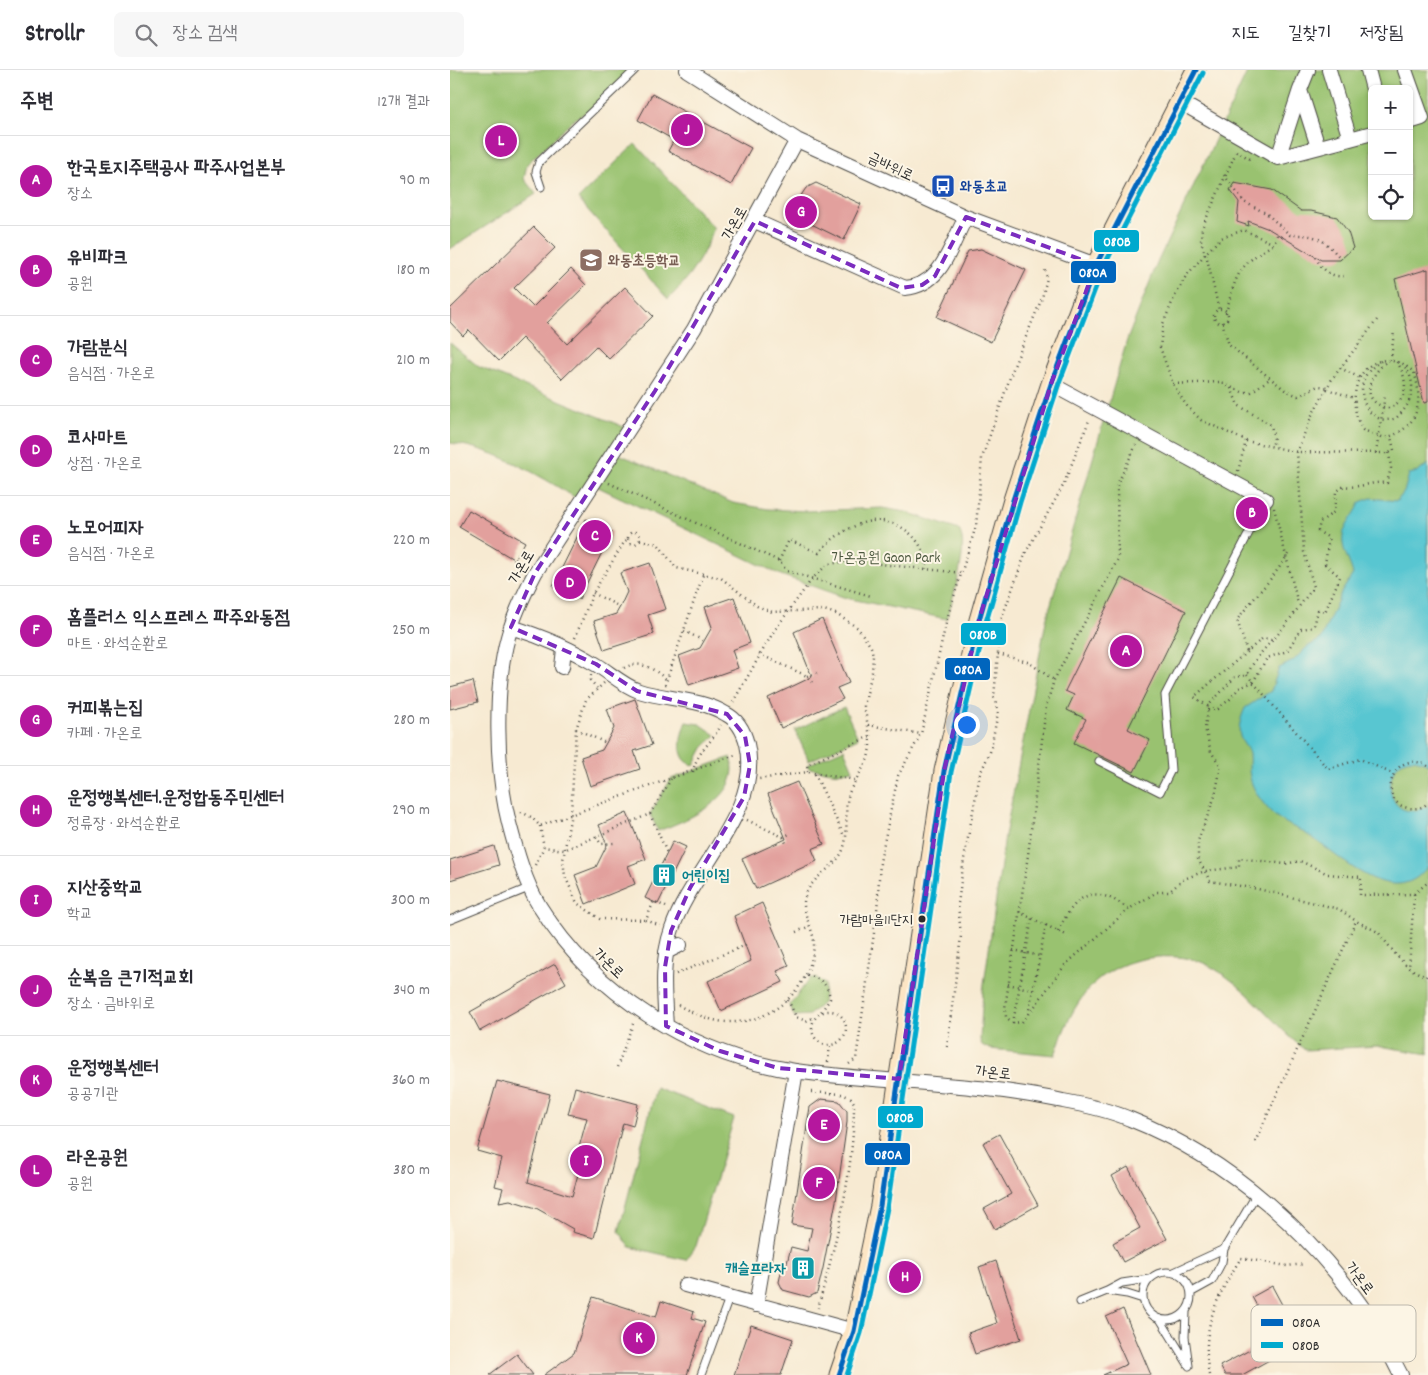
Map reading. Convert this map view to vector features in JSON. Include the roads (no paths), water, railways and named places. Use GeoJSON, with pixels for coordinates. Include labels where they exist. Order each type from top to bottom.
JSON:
{"type":"FeatureCollection","features":[{"type":"Feature","properties":{"kind":"street","name":"금바위로"},"geometry":{"type":"LineString","coordinates":[[687,70],[797,140],[966,217],[1096,265]]}},
{"type":"Feature","properties":{"kind":"street"},"geometry":{"type":"LineString","coordinates":[[839,1375],[854,1331],[880,1206],[944,771],[979,620],[1012,500],[1051,384],[1096,265],[1196,70]]}},
{"type":"Feature","properties":{"kind":"street"},"geometry":{"type":"LineString","coordinates":[[1278,158],[1308,70]]}},
{"type":"Feature","properties":{"kind":"street"},"geometry":{"type":"LineString","coordinates":[[1329,70],[1350,139]]}},
{"type":"Feature","properties":{"kind":"street"},"geometry":{"type":"LineString","coordinates":[[1368,70],[1372,85]]}},
{"type":"Feature","properties":{"kind":"street"},"geometry":{"type":"LineString","coordinates":[[1405,70],[1420,118]]}},
{"type":"Feature","properties":{"kind":"street"},"geometry":{"type":"LineString","coordinates":[[1300,90],[1318,148]]}},
{"type":"Feature","properties":{"kind":"street"},"geometry":{"type":"LineString","coordinates":[[1180,102],[1278,158],[1368,134]]}},
{"type":"Feature","properties":{"kind":"street","name":"가온로"},"geometry":{"type":"LineString","coordinates":[[797,140],[754,221],[660,384],[591,484],[535,573],[522,598],[511,627],[501,672],[499,744],[506,811],[514,843],[538,904],[556,932],[611,990],[666,1026],[720,1051],[796,1071],[1014,1090],[1129,1118],[1186,1144],[1256,1195],[1320,1254],[1360,1305]]}},
{"type":"Feature","properties":{"kind":"street"},"geometry":{"type":"LineString","coordinates":[[754,221],[905,288],[922,285],[935,276],[966,217]]}},
{"type":"Feature","properties":{"kind":"street"},"geometry":{"type":"LineString","coordinates":[[1051,384],[1266,500]]}},
{"type":"Feature","properties":{"kind":"street"},"geometry":{"type":"LineString","coordinates":[[511,627],[534,634],[596,664],[637,690],[686,700],[727,714],[741,727],[748,750],[748,781],[736,815],[686,896],[671,931],[666,952],[664,997],[666,1026]]}},
{"type":"Feature","properties":{"kind":"street"},"geometry":{"type":"LineString","coordinates":[[562,667],[567,650]]}},
{"type":"Feature","properties":{"kind":"street"},"geometry":{"type":"LineString","coordinates":[[666,952],[680,944]]}},
{"type":"Feature","properties":{"kind":"street"},"geometry":{"type":"LineString","coordinates":[[756,1305],[796,1071]]}},
{"type":"Feature","properties":{"kind":"street"},"geometry":{"type":"LineString","coordinates":[[686,1285],[854,1331]]}},
{"type":"Feature","properties":{"kind":"street","name":"가온로"},"geometry":{"type":"LineString","coordinates":[[1394,1362],[1401,1375]]}},
{"type":"Feature","properties":{"kind":"lane"},"geometry":{"type":"LineString","coordinates":[[541,187],[536,172],[539,162],[635,70]]}},
{"type":"Feature","properties":{"kind":"lane"},"geometry":{"type":"LineString","coordinates":[[1099,760],[1160,792],[1171,770],[1165,694],[1266,500]]}},
{"type":"Feature","properties":{"kind":"lane"},"geometry":{"type":"LineString","coordinates":[[450,920],[528,880]]}},
{"type":"Feature","properties":{"kind":"lane"},"geometry":{"type":"LineString","coordinates":[[1192,1292],[1212,1280],[1222,1262],[1224,1249],[1256,1195]]}},
{"type":"Feature","properties":{"kind":"lane"},"geometry":{"type":"LineString","coordinates":[[1080,1302],[1122,1283],[1149,1279],[1161,1272],[1174,1272],[1224,1249]]}},
{"type":"Feature","properties":{"kind":"lane"},"geometry":{"type":"LineString","coordinates":[[1149,1279],[1145,1285],[1143,1299],[1149,1312],[1160,1319],[1189,1366],[1185,1337],[1186,1312],[1192,1299],[1192,1292],[1186,1280],[1174,1272]]}},
{"type":"Feature","properties":{"kind":"lane"},"geometry":{"type":"LineString","coordinates":[[1107,1291],[1143,1299]]}},
{"type":"Feature","properties":{"kind":"lane"},"geometry":{"type":"LineString","coordinates":[[701,1375],[729,1298]]}},
{"type":"Feature","properties":{"kind":"lane"},"geometry":{"type":"LineString","coordinates":[[1160,1319],[1174,1319],[1186,1312]]}},
{"type":"Feature","properties":{"kind":"water"},"geometry":{"type":"Polygon","coordinates":[[[1428,464],[1428,764],[1412,759],[1400,763],[1393,773],[1390,785],[1392,797],[1399,807],[1411,811],[1428,806],[1428,866],[1415,879],[1400,884],[1385,883],[1353,868],[1311,837],[1276,817],[1258,796],[1251,782],[1249,754],[1240,737],[1239,729],[1245,708],[1271,691],[1279,668],[1293,661],[1307,647],[1321,639],[1341,593],[1353,574],[1343,545],[1343,539],[1346,526],[1356,512],[1360,502],[1371,498],[1397,501],[1404,492],[1409,474],[1418,472],[1428,464]]]}},
{"type":"Feature","properties":{"kind":"place","name":"순복음 큰기적교회"},"geometry":{"type":"Point","coordinates":[687,130]}},
{"type":"Feature","properties":{"kind":"place","name":"라온공원"},"geometry":{"type":"Point","coordinates":[501,141]}},
{"type":"Feature","properties":{"kind":"place","name":"와동초교"},"geometry":{"type":"Point","coordinates":[943,186]}},
{"type":"Feature","properties":{"kind":"place","name":"커피볶는집"},"geometry":{"type":"Point","coordinates":[801,212]}},
{"type":"Feature","properties":{"kind":"place","name":"와동초등학교"},"geometry":{"type":"Point","coordinates":[591,260]}},
{"type":"Feature","properties":{"kind":"place","name":"유비파크"},"geometry":{"type":"Point","coordinates":[1252,513]}},
{"type":"Feature","properties":{"kind":"place","name":"가람분식"},"geometry":{"type":"Point","coordinates":[595,536]}},
{"type":"Feature","properties":{"kind":"place","name":"코사마트"},"geometry":{"type":"Point","coordinates":[570,583]}},
{"type":"Feature","properties":{"kind":"place","name":"한국토지주택공사 파주사업본부"},"geometry":{"type":"Point","coordinates":[1126,651]}},
{"type":"Feature","properties":{"kind":"place","name":"어린이집"},"geometry":{"type":"Point","coordinates":[664,875]}},
{"type":"Feature","properties":{"kind":"place","name":"가람마을11단지"},"geometry":{"type":"Point","coordinates":[922,919]}},
{"type":"Feature","properties":{"kind":"place","name":"노모어피자"},"geometry":{"type":"Point","coordinates":[824,1125]}},
{"type":"Feature","properties":{"kind":"place","name":"지산중학교"},"geometry":{"type":"Point","coordinates":[586,1161]}},
{"type":"Feature","properties":{"kind":"place","name":"홈플러스 익스프레스 파주와동점"},"geometry":{"type":"Point","coordinates":[819,1183]}},
{"type":"Feature","properties":{"kind":"place","name":"캐슬프라자"},"geometry":{"type":"Point","coordinates":[803,1268]}},
{"type":"Feature","properties":{"kind":"place","name":"운정행복센터.운정합동주민센터"},"geometry":{"type":"Point","coordinates":[905,1277]}},
{"type":"Feature","properties":{"kind":"place","name":"운정행복센터"},"geometry":{"type":"Point","coordinates":[639,1338]}},
{"type":"Feature","properties":{"kind":"park label","name":"가온공원 Gaon Park"},"geometry":{"type":"Point","coordinates":[886,557]}}]}
